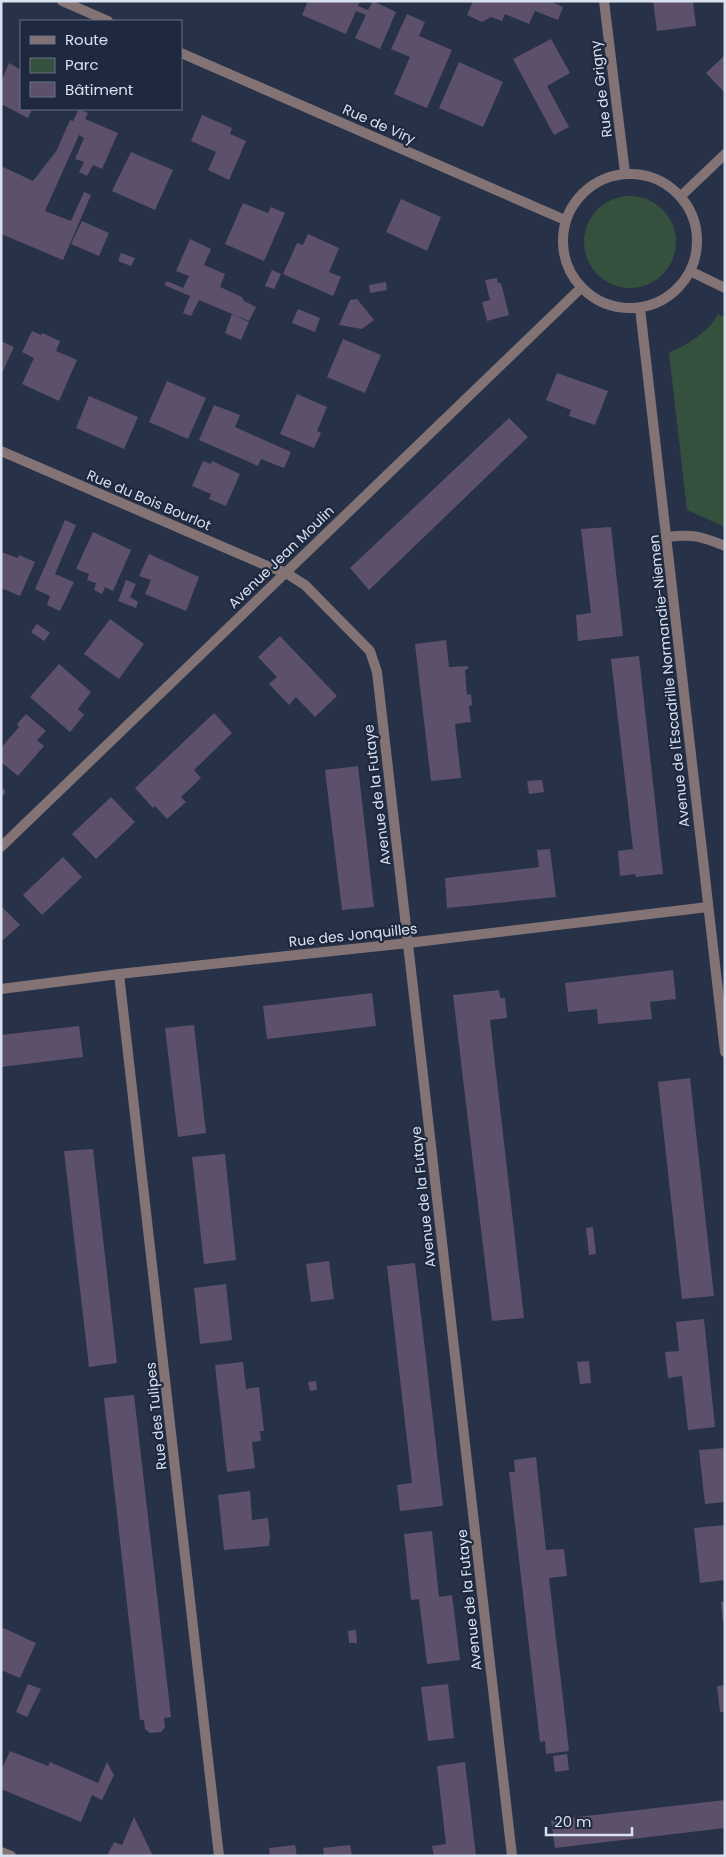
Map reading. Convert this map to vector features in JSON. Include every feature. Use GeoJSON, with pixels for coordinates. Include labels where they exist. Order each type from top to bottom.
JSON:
{"type":"FeatureCollection","features":[{"type":"Feature","properties":{"kind":"street"},"geometry":{"type":"LineString","coordinates":[[62,1],[106,20]]}},
{"type":"Feature","properties":{"kind":"street","name":"Rue de Grigny"},"geometry":{"type":"LineString","coordinates":[[604,1],[625,173]]}},
{"type":"Feature","properties":{"kind":"street","name":"Rue de Viry"},"geometry":{"type":"LineString","coordinates":[[182,53],[565,220]]}},
{"type":"Feature","properties":{"kind":"street"},"geometry":{"type":"LineString","coordinates":[[681,196],[725,154]]}},
{"type":"Feature","properties":{"kind":"street"},"geometry":{"type":"LineString","coordinates":[[625,173],[646,175],[665,183],[681,196],[691,213],[697,232],[696,252],[690,271],[678,289],[661,301],[640,308],[619,308],[598,301],[581,288],[570,274],[564,256],[562,238],[565,220],[574,202],[588,187],[606,177],[625,173]]}},
{"type":"Feature","properties":{"kind":"street"},"geometry":{"type":"LineString","coordinates":[[690,271],[725,288]]}},
{"type":"Feature","properties":{"kind":"street","name":"Avenue Jean Moulin"},"geometry":{"type":"LineString","coordinates":[[1,847],[581,288]]}},
{"type":"Feature","properties":{"kind":"street","name":"Avenue de l'Escadrille Normandie-Niemen"},"geometry":{"type":"LineString","coordinates":[[640,308],[725,1052]]}},
{"type":"Feature","properties":{"kind":"street","name":"Rue du Bois Bourlot"},"geometry":{"type":"LineString","coordinates":[[1,451],[286,573]]}},
{"type":"Feature","properties":{"kind":"street"},"geometry":{"type":"LineString","coordinates":[[667,537],[684,535],[703,537],[725,546]]}},
{"type":"Feature","properties":{"kind":"street","name":"Avenue de la Futaye"},"geometry":{"type":"LineString","coordinates":[[286,573],[306,585],[370,651],[377,672],[512,1856]]}},
{"type":"Feature","properties":{"kind":"street","name":"Rue des Jonquilles"},"geometry":{"type":"LineString","coordinates":[[1,989],[708,907]]}},
{"type":"Feature","properties":{"kind":"street","name":"Rue des Tulipes"},"geometry":{"type":"LineString","coordinates":[[119,974],[219,1856]]}},
{"type":"Feature","properties":{"kind":"street"},"geometry":{"type":"LineString","coordinates":[[1,1852],[11,1856]]}},
{"type":"Feature","properties":{"kind":"green space"},"geometry":{"type":"Polygon","coordinates":[[[630,196],[648,200],[663,209],[672,224],[676,242],[672,260],[663,275],[648,284],[630,288],[612,284],[597,275],[588,260],[584,242],[588,224],[597,209],[612,200],[630,196]]]}},
{"type":"Feature","properties":{"kind":"green space"},"geometry":{"type":"Polygon","coordinates":[[[718,314],[725,317],[725,527],[687,510],[669,353],[690,342],[703,332],[718,314]]]}},
{"type":"Feature","properties":{"kind":"building"},"geometry":{"type":"Polygon","coordinates":[[[308,1],[360,1],[358,6],[368,10],[373,1],[396,12],[380,49],[355,38],[366,15],[356,11],[346,34],[302,15],[308,1]]]}},
{"type":"Feature","properties":{"kind":"building"},"geometry":{"type":"Polygon","coordinates":[[[473,1],[550,1],[563,7],[558,20],[535,11],[529,24],[505,14],[502,21],[491,17],[482,22],[467,15],[473,1]]]}},
{"type":"Feature","properties":{"kind":"building"},"geometry":{"type":"Polygon","coordinates":[[[653,1],[693,1],[696,26],[657,31],[653,1]]]}},
{"type":"Feature","properties":{"kind":"building"},"geometry":{"type":"Polygon","coordinates":[[[407,14],[425,22],[419,36],[452,50],[427,108],[394,94],[410,57],[391,49],[407,14]]]}},
{"type":"Feature","properties":{"kind":"building"},"geometry":{"type":"Polygon","coordinates":[[[551,39],[570,73],[547,86],[569,127],[554,135],[513,59],[551,39]]]}},
{"type":"Feature","properties":{"kind":"building"},"geometry":{"type":"Polygon","coordinates":[[[725,55],[725,93],[706,73],[725,55]]]}},
{"type":"Feature","properties":{"kind":"building"},"geometry":{"type":"Polygon","coordinates":[[[459,62],[503,82],[483,127],[439,108],[459,62]]]}},
{"type":"Feature","properties":{"kind":"building"},"geometry":{"type":"Polygon","coordinates":[[[9,63],[20,69],[20,110],[32,110],[28,118],[1,104],[1,82],[9,63]]]}},
{"type":"Feature","properties":{"kind":"building"},"geometry":{"type":"Polygon","coordinates":[[[78,110],[81,110],[88,113],[85,119],[118,133],[102,169],[93,165],[87,176],[79,172],[84,162],[75,159],[84,138],[79,135],[48,204],[45,211],[71,221],[84,192],[91,195],[63,260],[1,234],[1,166],[33,181],[57,150],[70,120],[73,121],[78,110]]]}},
{"type":"Feature","properties":{"kind":"building"},"geometry":{"type":"Polygon","coordinates":[[[202,115],[232,128],[230,134],[246,141],[229,180],[208,170],[216,152],[191,141],[202,115]]]}},
{"type":"Feature","properties":{"kind":"building"},"geometry":{"type":"Polygon","coordinates":[[[131,152],[173,170],[155,210],[112,191],[131,152]]]}},
{"type":"Feature","properties":{"kind":"building"},"geometry":{"type":"Polygon","coordinates":[[[401,199],[441,217],[427,251],[386,232],[401,199]]]}},
{"type":"Feature","properties":{"kind":"building"},"geometry":{"type":"Polygon","coordinates":[[[243,203],[268,213],[271,207],[285,213],[264,261],[225,244],[243,203]]]}},
{"type":"Feature","properties":{"kind":"building"},"geometry":{"type":"Polygon","coordinates":[[[82,221],[109,233],[99,256],[71,244],[82,221]]]}},
{"type":"Feature","properties":{"kind":"building"},"geometry":{"type":"Polygon","coordinates":[[[308,234],[339,248],[329,272],[341,277],[333,296],[283,274],[297,243],[303,245],[308,234]]]}},
{"type":"Feature","properties":{"kind":"building"},"geometry":{"type":"Polygon","coordinates":[[[190,239],[211,249],[204,265],[225,274],[220,287],[242,297],[244,301],[256,307],[249,321],[199,300],[191,316],[183,313],[190,296],[164,285],[167,281],[183,288],[189,276],[176,271],[190,239]]]}},
{"type":"Feature","properties":{"kind":"building"},"geometry":{"type":"Polygon","coordinates":[[[121,253],[135,258],[131,266],[118,261],[121,253]]]}},
{"type":"Feature","properties":{"kind":"building"},"geometry":{"type":"Polygon","coordinates":[[[272,270],[281,274],[274,289],[265,286],[272,270]]]}},
{"type":"Feature","properties":{"kind":"building"},"geometry":{"type":"Polygon","coordinates":[[[497,278],[498,283],[501,283],[509,315],[487,321],[482,302],[490,300],[485,280],[497,278]]]}},
{"type":"Feature","properties":{"kind":"building"},"geometry":{"type":"Polygon","coordinates":[[[386,282],[387,290],[370,293],[369,285],[386,282]]]}},
{"type":"Feature","properties":{"kind":"building"},"geometry":{"type":"Polygon","coordinates":[[[357,299],[374,320],[362,329],[339,325],[350,300],[357,299]]]}},
{"type":"Feature","properties":{"kind":"building"},"geometry":{"type":"Polygon","coordinates":[[[298,309],[320,318],[315,332],[292,323],[298,309]]]}},
{"type":"Feature","properties":{"kind":"building"},"geometry":{"type":"Polygon","coordinates":[[[232,314],[249,322],[241,340],[225,333],[232,314]]]}},
{"type":"Feature","properties":{"kind":"building"},"geometry":{"type":"Polygon","coordinates":[[[32,331],[60,341],[56,351],[77,360],[59,401],[22,384],[34,358],[22,352],[32,331]]]}},
{"type":"Feature","properties":{"kind":"building"},"geometry":{"type":"Polygon","coordinates":[[[343,339],[381,355],[365,393],[327,377],[343,339]]]}},
{"type":"Feature","properties":{"kind":"building"},"geometry":{"type":"Polygon","coordinates":[[[1,341],[14,347],[1,375],[1,341]]]}},
{"type":"Feature","properties":{"kind":"building"},"geometry":{"type":"Polygon","coordinates":[[[557,373],[608,391],[595,425],[569,416],[571,410],[546,400],[557,373]]]}},
{"type":"Feature","properties":{"kind":"building"},"geometry":{"type":"Polygon","coordinates":[[[167,381],[206,398],[188,439],[149,422],[167,381]]]}},
{"type":"Feature","properties":{"kind":"building"},"geometry":{"type":"Polygon","coordinates":[[[297,394],[327,407],[317,431],[321,433],[314,448],[280,434],[297,394]]]}},
{"type":"Feature","properties":{"kind":"building"},"geometry":{"type":"Polygon","coordinates":[[[89,396],[138,417],[124,449],[76,428],[89,396]]]}},
{"type":"Feature","properties":{"kind":"building"},"geometry":{"type":"Polygon","coordinates":[[[214,405],[240,415],[235,427],[291,452],[284,468],[261,459],[258,466],[199,440],[214,405]]]}},
{"type":"Feature","properties":{"kind":"building"},"geometry":{"type":"Polygon","coordinates":[[[509,418],[528,437],[369,590],[350,568],[509,418]]]}},
{"type":"Feature","properties":{"kind":"building"},"geometry":{"type":"Polygon","coordinates":[[[203,461],[211,464],[212,461],[240,474],[226,506],[209,499],[211,494],[192,486],[203,461]]]}},
{"type":"Feature","properties":{"kind":"building"},"geometry":{"type":"Polygon","coordinates":[[[65,520],[76,525],[55,574],[74,582],[60,611],[47,605],[50,596],[35,589],[65,520]]]}},
{"type":"Feature","properties":{"kind":"building"},"geometry":{"type":"Polygon","coordinates":[[[611,527],[623,636],[578,641],[576,615],[591,613],[581,529],[611,527]]]}},
{"type":"Feature","properties":{"kind":"building"},"geometry":{"type":"Polygon","coordinates":[[[93,532],[131,550],[113,591],[105,587],[102,594],[94,590],[96,583],[87,580],[89,574],[76,569],[93,532]]]}},
{"type":"Feature","properties":{"kind":"building"},"geometry":{"type":"Polygon","coordinates":[[[1,552],[18,558],[19,555],[35,562],[20,596],[1,588],[1,552]]]}},
{"type":"Feature","properties":{"kind":"building"},"geometry":{"type":"Polygon","coordinates":[[[149,554],[199,577],[186,611],[145,594],[151,580],[139,576],[149,554]]]}},
{"type":"Feature","properties":{"kind":"building"},"geometry":{"type":"Polygon","coordinates":[[[126,580],[136,584],[130,597],[138,602],[136,608],[118,601],[126,580]]]}},
{"type":"Feature","properties":{"kind":"building"},"geometry":{"type":"Polygon","coordinates":[[[110,619],[144,644],[119,679],[84,654],[110,619]]]}},
{"type":"Feature","properties":{"kind":"building"},"geometry":{"type":"Polygon","coordinates":[[[37,624],[50,633],[44,641],[31,632],[37,624]]]}},
{"type":"Feature","properties":{"kind":"building"},"geometry":{"type":"Polygon","coordinates":[[[280,636],[337,696],[315,717],[296,697],[289,705],[269,684],[277,677],[258,657],[280,636]]]}},
{"type":"Feature","properties":{"kind":"building"},"geometry":{"type":"Polygon","coordinates":[[[446,640],[449,667],[468,666],[468,669],[465,670],[467,695],[471,694],[472,705],[469,706],[471,722],[455,724],[461,778],[431,781],[415,644],[446,640]]]}},
{"type":"Feature","properties":{"kind":"building"},"geometry":{"type":"Polygon","coordinates":[[[639,656],[663,874],[636,877],[635,874],[620,876],[618,851],[633,849],[611,659],[639,656]]]}},
{"type":"Feature","properties":{"kind":"building"},"geometry":{"type":"Polygon","coordinates":[[[59,664],[91,692],[78,709],[84,715],[70,732],[30,697],[59,664]]]}},
{"type":"Feature","properties":{"kind":"building"},"geometry":{"type":"Polygon","coordinates":[[[214,713],[232,733],[194,770],[201,778],[181,797],[186,802],[167,819],[155,806],[153,808],[135,788],[214,713]]]}},
{"type":"Feature","properties":{"kind":"building"},"geometry":{"type":"Polygon","coordinates":[[[26,714],[46,731],[37,740],[44,746],[18,776],[1,762],[1,748],[19,727],[17,724],[26,714]]]}},
{"type":"Feature","properties":{"kind":"building"},"geometry":{"type":"Polygon","coordinates":[[[358,766],[374,907],[342,910],[325,770],[358,766]]]}},
{"type":"Feature","properties":{"kind":"building"},"geometry":{"type":"Polygon","coordinates":[[[542,780],[544,792],[529,794],[527,781],[542,780]]]}},
{"type":"Feature","properties":{"kind":"building"},"geometry":{"type":"Polygon","coordinates":[[[1,786],[6,792],[1,797],[1,786]]]}},
{"type":"Feature","properties":{"kind":"building"},"geometry":{"type":"Polygon","coordinates":[[[111,797],[135,822],[96,859],[72,834],[111,797]]]}},
{"type":"Feature","properties":{"kind":"building"},"geometry":{"type":"Polygon","coordinates":[[[550,849],[556,897],[447,908],[445,878],[539,867],[537,850],[550,849]]]}},
{"type":"Feature","properties":{"kind":"building"},"geometry":{"type":"Polygon","coordinates":[[[63,857],[82,877],[42,915],[23,895],[63,857]]]}},
{"type":"Feature","properties":{"kind":"building"},"geometry":{"type":"Polygon","coordinates":[[[1,906],[20,925],[1,942],[1,906]]]}},
{"type":"Feature","properties":{"kind":"building"},"geometry":{"type":"Polygon","coordinates":[[[673,970],[676,999],[650,1002],[652,1019],[598,1024],[597,1009],[568,1012],[565,983],[673,970]]]}},
{"type":"Feature","properties":{"kind":"building"},"geometry":{"type":"Polygon","coordinates":[[[499,990],[500,998],[505,998],[507,1018],[490,1020],[524,1318],[492,1321],[453,995],[499,990]]]}},
{"type":"Feature","properties":{"kind":"building"},"geometry":{"type":"Polygon","coordinates":[[[372,993],[376,1026],[267,1039],[263,1006],[372,993]]]}},
{"type":"Feature","properties":{"kind":"building"},"geometry":{"type":"Polygon","coordinates":[[[194,1025],[206,1133],[178,1137],[165,1028],[194,1025]]]}},
{"type":"Feature","properties":{"kind":"building"},"geometry":{"type":"Polygon","coordinates":[[[79,1026],[83,1057],[1,1067],[1,1035],[79,1026]]]}},
{"type":"Feature","properties":{"kind":"building"},"geometry":{"type":"Polygon","coordinates":[[[690,1078],[714,1296],[682,1299],[658,1082],[690,1078]]]}},
{"type":"Feature","properties":{"kind":"building"},"geometry":{"type":"Polygon","coordinates":[[[93,1149],[117,1363],[89,1367],[64,1151],[93,1149]]]}},
{"type":"Feature","properties":{"kind":"building"},"geometry":{"type":"Polygon","coordinates":[[[225,1154],[236,1260],[204,1264],[192,1157],[225,1154]]]}},
{"type":"Feature","properties":{"kind":"building"},"geometry":{"type":"Polygon","coordinates":[[[593,1227],[596,1254],[589,1255],[586,1228],[593,1227]]]}},
{"type":"Feature","properties":{"kind":"building"},"geometry":{"type":"Polygon","coordinates":[[[329,1261],[334,1299],[311,1302],[306,1264],[329,1261]]]}},
{"type":"Feature","properties":{"kind":"building"},"geometry":{"type":"Polygon","coordinates":[[[415,1263],[443,1506],[400,1511],[397,1485],[412,1483],[387,1266],[415,1263]]]}},
{"type":"Feature","properties":{"kind":"building"},"geometry":{"type":"Polygon","coordinates":[[[226,1284],[232,1340],[200,1344],[194,1288],[226,1284]]]}},
{"type":"Feature","properties":{"kind":"building"},"geometry":{"type":"Polygon","coordinates":[[[704,1319],[715,1427],[688,1430],[682,1376],[668,1378],[665,1352],[679,1351],[676,1322],[704,1319]]]}},
{"type":"Feature","properties":{"kind":"building"},"geometry":{"type":"Polygon","coordinates":[[[589,1361],[591,1383],[580,1384],[577,1362],[589,1361]]]}},
{"type":"Feature","properties":{"kind":"building"},"geometry":{"type":"Polygon","coordinates":[[[243,1362],[246,1389],[259,1387],[264,1431],[260,1431],[261,1441],[252,1442],[255,1468],[227,1472],[215,1365],[243,1362]]]}},
{"type":"Feature","properties":{"kind":"building"},"geometry":{"type":"Polygon","coordinates":[[[316,1381],[317,1390],[310,1391],[308,1382],[316,1381]]]}},
{"type":"Feature","properties":{"kind":"building"},"geometry":{"type":"Polygon","coordinates":[[[134,1395],[171,1717],[164,1718],[165,1727],[161,1732],[150,1733],[145,1729],[144,1720],[140,1720],[104,1398],[134,1395]]]}},
{"type":"Feature","properties":{"kind":"building"},"geometry":{"type":"Polygon","coordinates":[[[725,1448],[725,1502],[705,1504],[699,1450],[725,1448]]]}},
{"type":"Feature","properties":{"kind":"building"},"geometry":{"type":"Polygon","coordinates":[[[536,1457],[546,1550],[564,1549],[567,1576],[549,1578],[569,1751],[546,1754],[545,1741],[540,1742],[509,1472],[515,1472],[514,1460],[536,1457]]]}},
{"type":"Feature","properties":{"kind":"building"},"geometry":{"type":"Polygon","coordinates":[[[250,1491],[252,1520],[268,1518],[269,1546],[224,1550],[218,1495],[250,1491]]]}},
{"type":"Feature","properties":{"kind":"building"},"geometry":{"type":"Polygon","coordinates":[[[725,1525],[725,1580],[700,1583],[694,1528],[725,1525]]]}},
{"type":"Feature","properties":{"kind":"building"},"geometry":{"type":"Polygon","coordinates":[[[432,1531],[439,1597],[452,1595],[460,1660],[427,1664],[419,1599],[411,1600],[404,1534],[432,1531]]]}},
{"type":"Feature","properties":{"kind":"building"},"geometry":{"type":"Polygon","coordinates":[[[721,1602],[725,1602],[725,1623],[723,1623],[721,1602]]]}},
{"type":"Feature","properties":{"kind":"building"},"geometry":{"type":"Polygon","coordinates":[[[1,1627],[36,1643],[20,1678],[1,1670],[1,1627]]]}},
{"type":"Feature","properties":{"kind":"building"},"geometry":{"type":"Polygon","coordinates":[[[356,1630],[357,1643],[349,1643],[348,1631],[356,1630]]]}},
{"type":"Feature","properties":{"kind":"building"},"geometry":{"type":"Polygon","coordinates":[[[28,1684],[41,1689],[27,1717],[16,1712],[28,1684]]]}},
{"type":"Feature","properties":{"kind":"building"},"geometry":{"type":"Polygon","coordinates":[[[448,1684],[454,1738],[428,1741],[421,1687],[448,1684]]]}},
{"type":"Feature","properties":{"kind":"building"},"geometry":{"type":"Polygon","coordinates":[[[725,1685],[725,1712],[720,1712],[717,1686],[725,1685]]]}},
{"type":"Feature","properties":{"kind":"building"},"geometry":{"type":"Polygon","coordinates":[[[10,1751],[48,1766],[50,1762],[98,1783],[107,1762],[114,1775],[102,1800],[92,1795],[81,1822],[1,1789],[1,1771],[10,1751]]]}},
{"type":"Feature","properties":{"kind":"building"},"geometry":{"type":"Polygon","coordinates":[[[567,1754],[569,1770],[555,1772],[553,1756],[567,1754]]]}},
{"type":"Feature","properties":{"kind":"building"},"geometry":{"type":"Polygon","coordinates":[[[465,1762],[476,1856],[434,1856],[432,1846],[446,1844],[437,1766],[465,1762]]]}},
{"type":"Feature","properties":{"kind":"building"},"geometry":{"type":"Polygon","coordinates":[[[725,1800],[725,1828],[555,1848],[551,1820],[725,1800]]]}},
{"type":"Feature","properties":{"kind":"building"},"geometry":{"type":"Polygon","coordinates":[[[134,1817],[153,1856],[107,1856],[114,1842],[122,1845],[134,1817]]]}},
{"type":"Feature","properties":{"kind":"building"},"geometry":{"type":"Polygon","coordinates":[[[295,1845],[297,1856],[270,1856],[269,1848],[295,1845]]]}},
{"type":"Feature","properties":{"kind":"building"},"geometry":{"type":"Polygon","coordinates":[[[350,1845],[352,1856],[324,1856],[323,1848],[350,1845]]]}}]}
